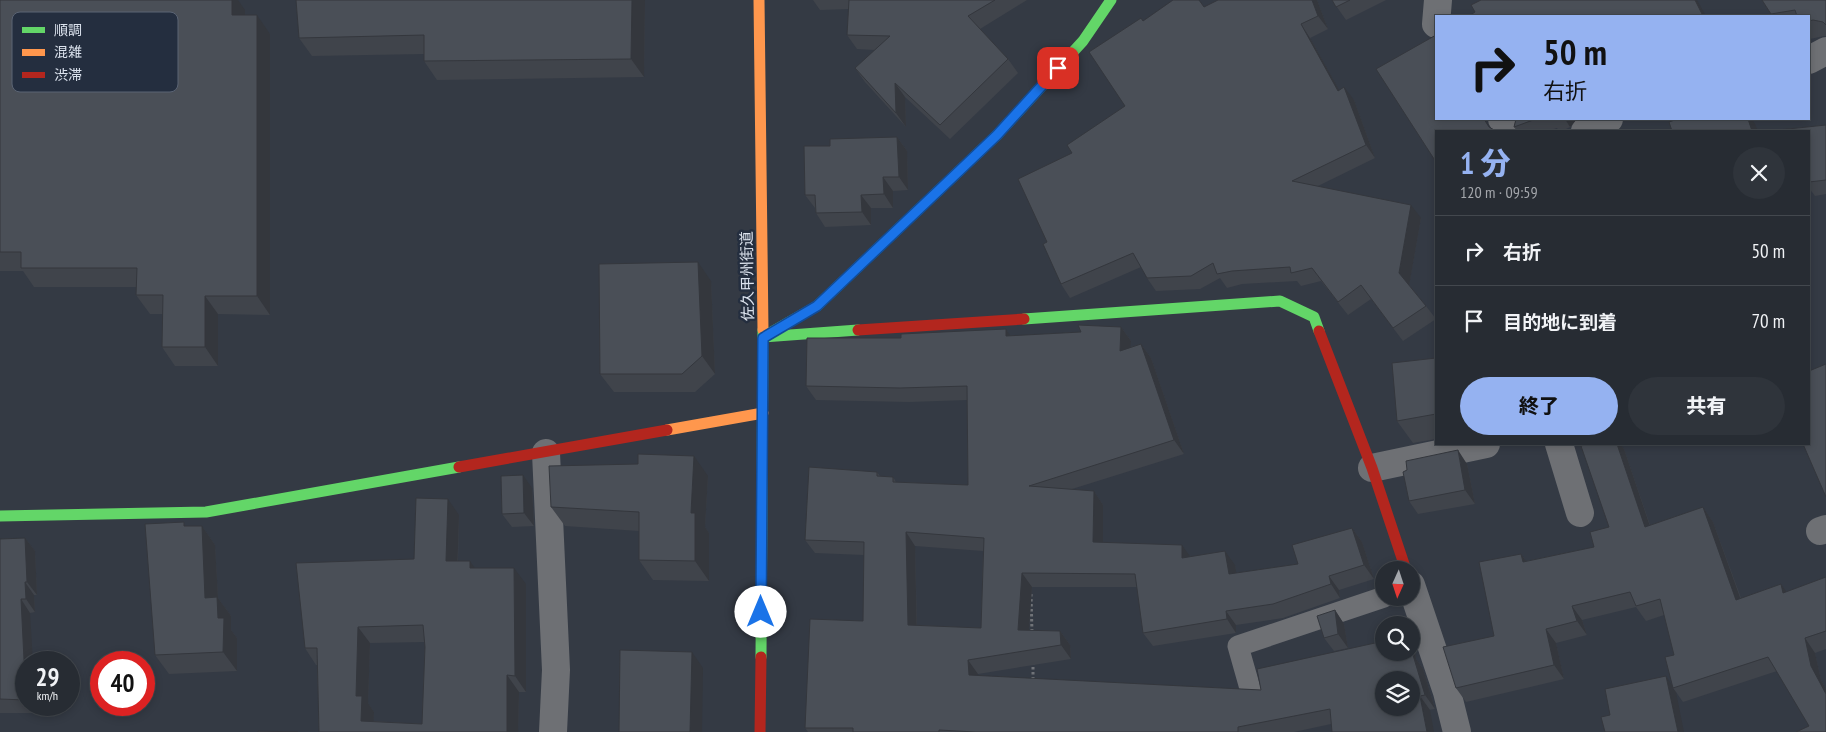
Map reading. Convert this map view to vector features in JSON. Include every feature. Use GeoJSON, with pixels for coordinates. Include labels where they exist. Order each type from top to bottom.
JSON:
{"type":"FeatureCollection","features":[{"type":"Feature","properties":{"kind":"street","name":"佐久甲州街道"},"geometry":{"type":"LineString","coordinates":[[760,0],[763,338],[760,732]]}},
{"type":"Feature","properties":{"kind":"street"},"geometry":{"type":"LineString","coordinates":[[763,338],[817,306],[997,135],[1083,41],[1112,0]]}},
{"type":"Feature","properties":{"kind":"street"},"geometry":{"type":"LineString","coordinates":[[1437,15],[1438,0]]}},
{"type":"Feature","properties":{"kind":"street"},"geometry":{"type":"LineString","coordinates":[[1810,60],[1826,52]]}},
{"type":"Feature","properties":{"kind":"street"},"geometry":{"type":"LineString","coordinates":[[1586,130],[1607,120]]}},
{"type":"Feature","properties":{"kind":"street"},"geometry":{"type":"LineString","coordinates":[[763,338],[1280,301],[1314,316],[1372,468],[1403,561]]}},
{"type":"Feature","properties":{"kind":"street"},"geometry":{"type":"LineString","coordinates":[[0,516],[206,512],[763,413]]}},
{"type":"Feature","properties":{"kind":"street"},"geometry":{"type":"LineString","coordinates":[[1372,468],[1481,445]]}},
{"type":"Feature","properties":{"kind":"street"},"geometry":{"type":"LineString","coordinates":[[1559,445],[1580,513]]}},
{"type":"Feature","properties":{"kind":"street"},"geometry":{"type":"LineString","coordinates":[[546,453],[556,670],[552,732]]}},
{"type":"Feature","properties":{"kind":"street"},"geometry":{"type":"LineString","coordinates":[[1418,606],[1447,692],[1457,732]]}},
{"type":"Feature","properties":{"kind":"lane"},"geometry":{"type":"LineString","coordinates":[[1251,692],[1238,646],[1375,600]]}},
{"type":"Feature","properties":{"kind":"path"},"geometry":{"type":"LineString","coordinates":[[1030,586],[1032,634]]}},
{"type":"Feature","properties":{"kind":"path"},"geometry":{"type":"LineString","coordinates":[[1032,654],[1034,693]]}},
{"type":"Feature","properties":{"kind":"building"},"geometry":{"type":"Polygon","coordinates":[[[0,0],[232,0],[232,15],[257,15],[257,296],[205,296],[205,347],[162,347],[163,295],[136,295],[137,268],[21,268],[21,252],[0,252],[0,0]]]}},
{"type":"Feature","properties":{"kind":"building"},"geometry":{"type":"Polygon","coordinates":[[[296,0],[632,0],[631,59],[424,61],[424,35],[299,38],[296,0]]]}},
{"type":"Feature","properties":{"kind":"building"},"geometry":{"type":"Polygon","coordinates":[[[849,0],[995,0],[968,16],[1008,59],[940,125],[895,83],[896,113],[855,68],[890,36],[847,35],[849,0]]]}},
{"type":"Feature","properties":{"kind":"building"},"geometry":{"type":"Polygon","coordinates":[[[1173,0],[1199,0],[1204,7],[1218,0],[1312,0],[1318,16],[1301,24],[1338,91],[1344,87],[1366,145],[1292,181],[1411,205],[1399,273],[1426,306],[1393,328],[1361,285],[1338,302],[1312,268],[1291,273],[1290,267],[1232,271],[1217,274],[1213,263],[1191,276],[1147,278],[1133,253],[1061,284],[1043,244],[1047,242],[1018,179],[1072,153],[1067,145],[1125,106],[1089,52],[1141,18],[1143,21],[1173,0]]]}},
{"type":"Feature","properties":{"kind":"building"},"geometry":{"type":"Polygon","coordinates":[[[1332,0],[1350,0],[1336,7],[1332,0]]]}},
{"type":"Feature","properties":{"kind":"building"},"geometry":{"type":"Polygon","coordinates":[[[1481,0],[1695,0],[1702,15],[1470,15],[1475,12],[1471,5],[1481,0]]]}},
{"type":"Feature","properties":{"kind":"building"},"geometry":{"type":"Polygon","coordinates":[[[1762,0],[1826,0],[1826,25],[1823,22],[1810,21],[1810,15],[1797,15],[1795,10],[1771,14],[1762,0]]]}},
{"type":"Feature","properties":{"kind":"building"},"geometry":{"type":"Polygon","coordinates":[[[1435,36],[1435,120],[1485,120],[1489,127],[1494,130],[1435,130],[1435,160],[1376,69],[1435,36]]]}},
{"type":"Feature","properties":{"kind":"building"},"geometry":{"type":"Polygon","coordinates":[[[1516,120],[1533,120],[1514,127],[1516,120]]]}},
{"type":"Feature","properties":{"kind":"building"},"geometry":{"type":"Polygon","coordinates":[[[1675,120],[1748,120],[1752,130],[1672,130],[1669,122],[1675,120]]]}},
{"type":"Feature","properties":{"kind":"building"},"geometry":{"type":"Polygon","coordinates":[[[1826,125],[1826,180],[1810,182],[1810,130],[1778,130],[1826,125]]]}},
{"type":"Feature","properties":{"kind":"building"},"geometry":{"type":"Polygon","coordinates":[[[897,137],[899,177],[883,177],[884,194],[861,195],[862,212],[816,213],[815,195],[805,195],[804,146],[830,146],[830,139],[897,137]]]}},
{"type":"Feature","properties":{"kind":"building"},"geometry":{"type":"Polygon","coordinates":[[[698,262],[702,356],[682,374],[600,374],[599,264],[698,262]]]}},
{"type":"Feature","properties":{"kind":"building"},"geometry":{"type":"Polygon","coordinates":[[[1078,325],[1121,327],[1120,351],[1141,344],[1174,440],[1029,486],[1094,491],[1093,542],[1182,545],[1182,558],[1225,551],[1229,574],[1298,564],[1292,545],[1352,528],[1364,565],[1329,576],[1331,584],[1273,604],[1226,611],[1227,619],[1143,633],[1135,574],[1022,573],[1018,630],[1060,631],[1061,645],[968,660],[969,675],[1261,690],[1257,669],[1375,643],[1375,661],[1415,661],[1418,671],[1375,671],[1375,716],[1420,716],[1420,696],[1427,732],[1332,732],[1330,709],[1238,727],[1238,732],[975,732],[939,730],[939,732],[853,732],[853,728],[805,728],[810,619],[863,621],[864,542],[805,540],[809,467],[877,472],[877,476],[893,477],[893,482],[968,485],[967,386],[900,388],[806,386],[807,338],[901,338],[901,334],[1006,329],[1006,336],[1081,332],[1078,325]],[[906,532],[908,625],[981,628],[984,538],[906,532]]]}},
{"type":"Feature","properties":{"kind":"building"},"geometry":{"type":"Polygon","coordinates":[[[1435,358],[1435,414],[1397,421],[1392,363],[1435,358]]]}},
{"type":"Feature","properties":{"kind":"building"},"geometry":{"type":"Polygon","coordinates":[[[1826,364],[1826,497],[1803,445],[1810,445],[1810,371],[1826,364]]]}},
{"type":"Feature","properties":{"kind":"building"},"geometry":{"type":"Polygon","coordinates":[[[1617,445],[1645,527],[1703,507],[1736,600],[1781,584],[1783,593],[1826,577],[1826,631],[1805,638],[1811,666],[1826,694],[1826,732],[1796,732],[1809,726],[1768,657],[1673,688],[1665,657],[1674,655],[1660,599],[1636,606],[1630,592],[1572,606],[1577,621],[1546,629],[1554,665],[1456,688],[1443,647],[1494,636],[1479,562],[1521,554],[1523,562],[1594,547],[1590,532],[1609,527],[1581,446],[1617,445]]]}},
{"type":"Feature","properties":{"kind":"building"},"geometry":{"type":"Polygon","coordinates":[[[1458,450],[1465,490],[1409,501],[1403,472],[1407,470],[1406,461],[1458,450]]]}},
{"type":"Feature","properties":{"kind":"building"},"geometry":{"type":"Polygon","coordinates":[[[638,454],[694,456],[691,513],[695,513],[695,561],[639,560],[639,512],[551,507],[549,466],[638,464],[638,454]]]}},
{"type":"Feature","properties":{"kind":"building"},"geometry":{"type":"Polygon","coordinates":[[[523,475],[524,513],[502,514],[501,476],[523,475]]]}},
{"type":"Feature","properties":{"kind":"building"},"geometry":{"type":"Polygon","coordinates":[[[416,498],[448,499],[446,561],[470,561],[470,568],[514,568],[515,676],[507,675],[507,732],[319,732],[317,648],[305,648],[296,563],[414,559],[416,498]],[[423,625],[358,627],[356,696],[362,696],[361,721],[422,724],[425,647],[423,625]]]}},
{"type":"Feature","properties":{"kind":"building"},"geometry":{"type":"Polygon","coordinates":[[[184,522],[184,526],[202,526],[205,598],[217,597],[218,618],[224,618],[223,652],[155,655],[145,524],[184,522]]]}},
{"type":"Feature","properties":{"kind":"building"},"geometry":{"type":"Polygon","coordinates":[[[25,538],[26,599],[21,599],[24,651],[15,651],[15,700],[0,699],[0,539],[25,538]]]}},
{"type":"Feature","properties":{"kind":"building"},"geometry":{"type":"Polygon","coordinates":[[[1335,610],[1338,634],[1324,638],[1317,616],[1335,610]]]}},
{"type":"Feature","properties":{"kind":"building"},"geometry":{"type":"Polygon","coordinates":[[[620,650],[692,652],[690,732],[619,732],[620,650]]]}},
{"type":"Feature","properties":{"kind":"building"},"geometry":{"type":"Polygon","coordinates":[[[1666,676],[1678,732],[1605,732],[1601,717],[1610,715],[1605,689],[1666,676]]]}},
{"type":"Feature","properties":{"kind":"building"},"geometry":{"type":"Polygon","coordinates":[[[1420,678],[1425,695],[1420,696],[1420,678]]]}},
{"type":"Feature","properties":{"kind":"building"},"geometry":{"type":"Polygon","coordinates":[[[258,731],[298,732],[258,732],[258,731]]]}},
{"type":"Feature","properties":{"kind":"traffic: fast"},"geometry":{"type":"LineString","coordinates":[[858,330],[763,337],[817,306],[997,135],[1083,41],[1111,0]]}},
{"type":"Feature","properties":{"kind":"traffic: fast"},"geometry":{"type":"LineString","coordinates":[[1024,319],[1280,301],[1314,317],[1319,331]]}},
{"type":"Feature","properties":{"kind":"traffic: fast"},"geometry":{"type":"LineString","coordinates":[[761,657],[763,330]]}},
{"type":"Feature","properties":{"kind":"traffic: fast"},"geometry":{"type":"LineString","coordinates":[[0,516],[206,512],[459,467]]}},
{"type":"Feature","properties":{"kind":"traffic: slow"},"geometry":{"type":"LineString","coordinates":[[759,0],[763,330]]}},
{"type":"Feature","properties":{"kind":"traffic: slow"},"geometry":{"type":"LineString","coordinates":[[667,430],[763,413]]}},
{"type":"Feature","properties":{"kind":"traffic: jam"},"geometry":{"type":"LineString","coordinates":[[858,330],[1024,319]]}},
{"type":"Feature","properties":{"kind":"traffic: jam"},"geometry":{"type":"LineString","coordinates":[[1319,331],[1372,468],[1403,561]]}},
{"type":"Feature","properties":{"kind":"traffic: jam"},"geometry":{"type":"LineString","coordinates":[[459,467],[667,430]]}},
{"type":"Feature","properties":{"kind":"traffic: jam"},"geometry":{"type":"LineString","coordinates":[[760,732],[761,657]]}},
{"type":"Feature","properties":{"kind":"route"},"geometry":{"type":"LineString","coordinates":[[761,612],[763,338],[817,306],[997,135],[1058,68]]}}]}
